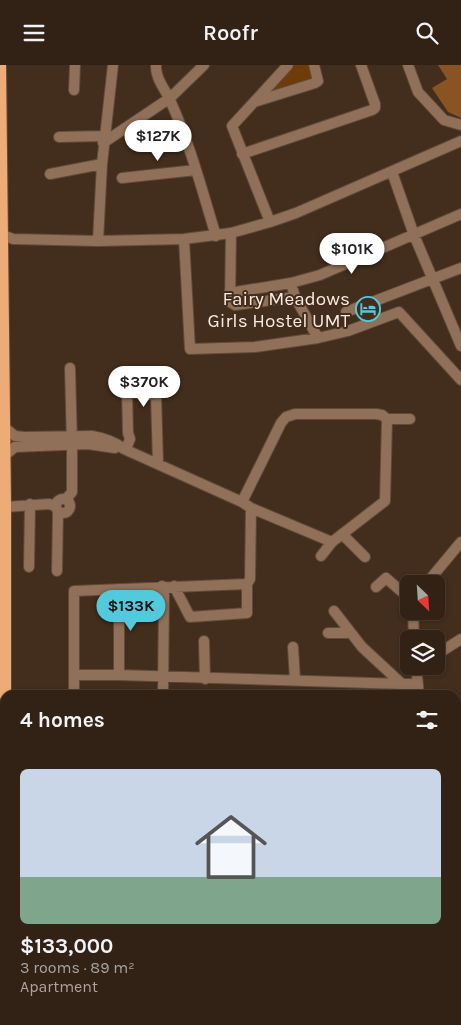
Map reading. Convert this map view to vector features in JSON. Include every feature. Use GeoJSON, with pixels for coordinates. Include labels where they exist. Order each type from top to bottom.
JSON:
{"type":"FeatureCollection","features":[{"type":"Feature","properties":{"kind":"main road"},"geometry":{"type":"LineString","coordinates":[[0,65],[5,236],[1,247],[6,507],[2,557],[5,690]]}},
{"type":"Feature","properties":{"kind":"street"},"geometry":{"type":"LineString","coordinates":[[74,90],[75,65]]}},
{"type":"Feature","properties":{"kind":"street"},"geometry":{"type":"LineString","coordinates":[[98,241],[104,140],[113,65]]}},
{"type":"Feature","properties":{"kind":"street"},"geometry":{"type":"LineString","coordinates":[[156,65],[155,72],[170,98],[186,135],[216,236]]}},
{"type":"Feature","properties":{"kind":"street"},"geometry":{"type":"LineString","coordinates":[[60,137],[104,140],[170,98],[204,65]]}},
{"type":"Feature","properties":{"kind":"street"},"geometry":{"type":"LineString","coordinates":[[270,223],[232,126],[288,65]]}},
{"type":"Feature","properties":{"kind":"street"},"geometry":{"type":"LineString","coordinates":[[252,103],[315,83],[318,81],[318,77],[314,65]]}},
{"type":"Feature","properties":{"kind":"street"},"geometry":{"type":"LineString","coordinates":[[242,154],[375,108],[361,65]]}},
{"type":"Feature","properties":{"kind":"street"},"geometry":{"type":"LineString","coordinates":[[408,65],[418,92],[444,120],[461,125]]}},
{"type":"Feature","properties":{"kind":"street"},"geometry":{"type":"LineString","coordinates":[[5,236],[98,241],[184,239],[231,233],[270,223],[296,213],[392,173],[461,141]]}},
{"type":"Feature","properties":{"kind":"street"},"geometry":{"type":"LineString","coordinates":[[50,174],[102,164]]}},
{"type":"Feature","properties":{"kind":"street"},"geometry":{"type":"LineString","coordinates":[[122,178],[196,170]]}},
{"type":"Feature","properties":{"kind":"street"},"geometry":{"type":"LineString","coordinates":[[392,173],[432,280],[461,345]]}},
{"type":"Feature","properties":{"kind":"street"},"geometry":{"type":"LineString","coordinates":[[230,293],[291,283],[320,275],[461,214]]}},
{"type":"Feature","properties":{"kind":"street"},"geometry":{"type":"LineString","coordinates":[[231,233],[230,302],[235,305],[295,297]]}},
{"type":"Feature","properties":{"kind":"street"},"geometry":{"type":"LineString","coordinates":[[184,239],[190,349],[255,347],[318,338],[348,331],[399,312],[461,381]]}},
{"type":"Feature","properties":{"kind":"street"},"geometry":{"type":"LineString","coordinates":[[366,304],[461,268]]}},
{"type":"Feature","properties":{"kind":"street"},"geometry":{"type":"LineString","coordinates":[[291,283],[295,297],[318,338]]}},
{"type":"Feature","properties":{"kind":"street"},"geometry":{"type":"LineString","coordinates":[[57,571],[57,501],[66,499],[72,492],[70,368]]}},
{"type":"Feature","properties":{"kind":"street"},"geometry":{"type":"LineString","coordinates":[[125,449],[130,439],[128,433],[127,392],[156,395],[158,463]]}},
{"type":"Feature","properties":{"kind":"street"},"geometry":{"type":"LineString","coordinates":[[174,586],[190,617],[247,613],[247,584],[250,579],[246,505],[281,423],[286,417],[295,414],[376,414],[382,415],[387,419],[410,419]]}},
{"type":"Feature","properties":{"kind":"street"},"geometry":{"type":"LineString","coordinates":[[321,556],[332,542],[385,501],[387,419]]}},
{"type":"Feature","properties":{"kind":"street"},"geometry":{"type":"LineString","coordinates":[[4,427],[15,436],[72,440],[125,449],[332,542]]}},
{"type":"Feature","properties":{"kind":"street"},"geometry":{"type":"LineString","coordinates":[[4,455],[15,447],[72,440]]}},
{"type":"Feature","properties":{"kind":"street"},"geometry":{"type":"LineString","coordinates":[[29,567],[30,504]]}},
{"type":"Feature","properties":{"kind":"street"},"geometry":{"type":"LineString","coordinates":[[6,507],[49,504],[57,509]]}},
{"type":"Feature","properties":{"kind":"street"},"geometry":{"type":"LineString","coordinates":[[342,534],[365,557]]}},
{"type":"Feature","properties":{"kind":"street"},"geometry":{"type":"LineString","coordinates":[[434,575],[461,542]]}},
{"type":"Feature","properties":{"kind":"street"},"geometry":{"type":"LineString","coordinates":[[376,587],[386,578],[400,590]]}},
{"type":"Feature","properties":{"kind":"street"},"geometry":{"type":"LineString","coordinates":[[74,690],[74,591],[247,584]]}},
{"type":"Feature","properties":{"kind":"street"},"geometry":{"type":"LineString","coordinates":[[162,586],[164,595],[163,690]]}},
{"type":"Feature","properties":{"kind":"street"},"geometry":{"type":"LineString","coordinates":[[118,589],[119,675]]}},
{"type":"Feature","properties":{"kind":"street"},"geometry":{"type":"LineString","coordinates":[[334,611],[373,659],[402,684]]}},
{"type":"Feature","properties":{"kind":"street"},"geometry":{"type":"LineString","coordinates":[[328,633],[351,633]]}},
{"type":"Feature","properties":{"kind":"street"},"geometry":{"type":"LineString","coordinates":[[445,649],[461,639]]}},
{"type":"Feature","properties":{"kind":"street"},"geometry":{"type":"LineString","coordinates":[[204,641],[205,679]]}},
{"type":"Feature","properties":{"kind":"street"},"geometry":{"type":"LineString","coordinates":[[293,647],[295,680]]}},
{"type":"Feature","properties":{"kind":"street"},"geometry":{"type":"LineString","coordinates":[[74,675],[417,684]]}},
{"type":"Feature","properties":{"kind":"street"},"geometry":{"type":"LineString","coordinates":[[416,675],[418,690]]}},
{"type":"Feature","properties":{"kind":"shaded area"},"geometry":{"type":"Polygon","coordinates":[[[294,65],[308,65],[313,80],[267,95],[294,65]]]}},
{"type":"Feature","properties":{"kind":"building"},"geometry":{"type":"Polygon","coordinates":[[[438,65],[461,65],[461,118],[448,112],[432,88],[447,79],[438,65]]]}},
{"type":"Feature","properties":{"kind":"place","name":"Fairy Meadows Girls Hostel UMT"},"geometry":{"type":"Point","coordinates":[368,309]}}]}
